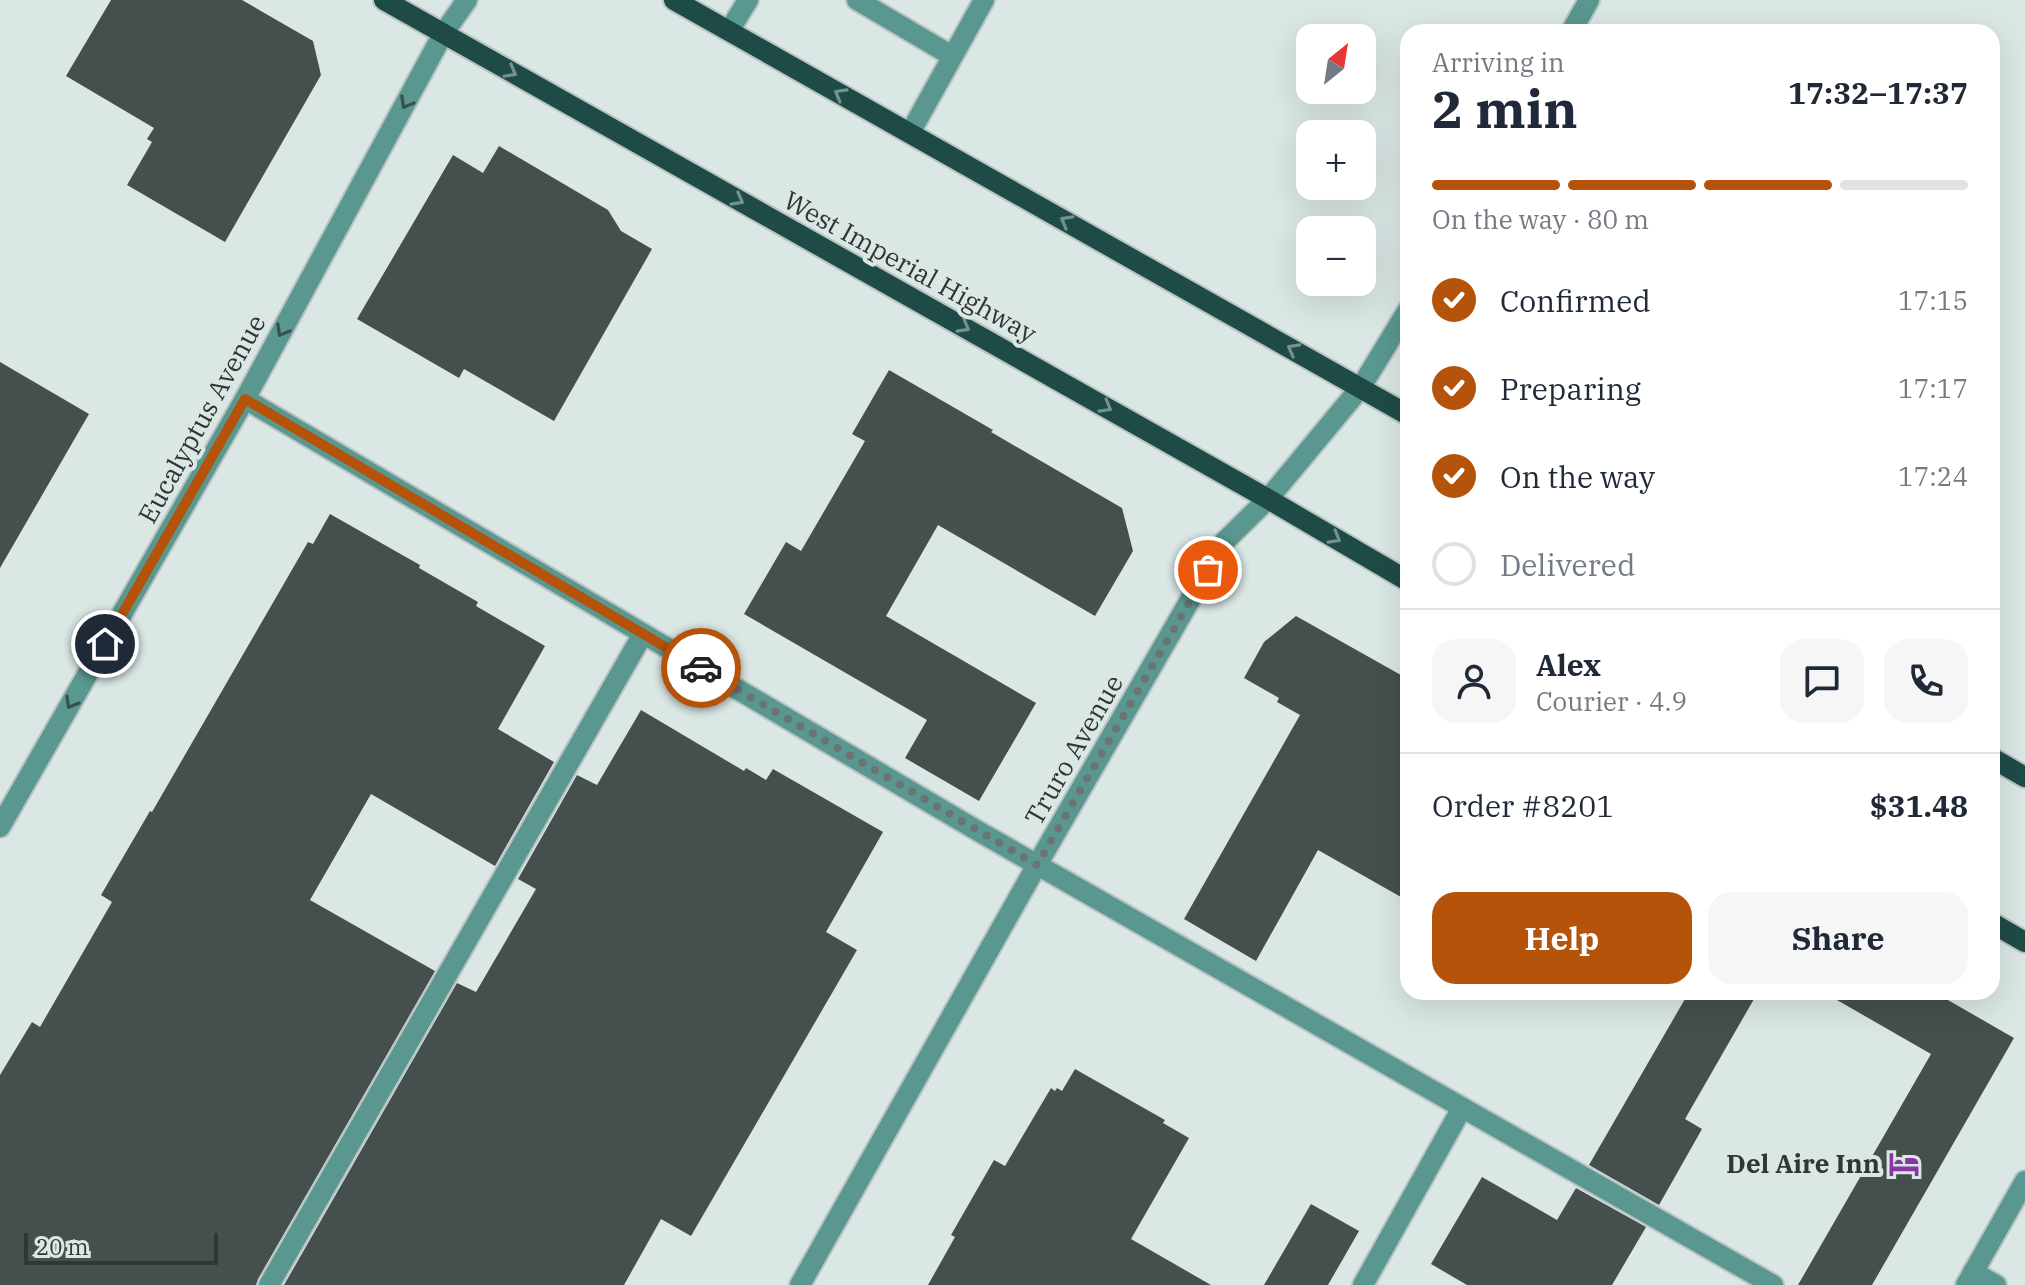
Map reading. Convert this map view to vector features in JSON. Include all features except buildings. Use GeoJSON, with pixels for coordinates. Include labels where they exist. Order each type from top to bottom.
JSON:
{"type":"FeatureCollection","features":[{"type":"Feature","properties":{"kind":"main road","name":"West Imperial Highway"},"geometry":{"type":"LineString","coordinates":[[384,0],[1400,576]]}},
{"type":"Feature","properties":{"kind":"main road"},"geometry":{"type":"LineString","coordinates":[[674,0],[1400,410]]}},
{"type":"Feature","properties":{"kind":"main road"},"geometry":{"type":"LineString","coordinates":[[2000,763],[2025,777]]}},
{"type":"Feature","properties":{"kind":"main road"},"geometry":{"type":"LineString","coordinates":[[2000,928],[2025,942]]}},
{"type":"Feature","properties":{"kind":"street","name":"Eucalyptus Avenue"},"geometry":{"type":"LineString","coordinates":[[0,827],[245,399],[443,34],[467,0]]}},
{"type":"Feature","properties":{"kind":"street"},"geometry":{"type":"LineString","coordinates":[[729,31],[748,0]]}},
{"type":"Feature","properties":{"kind":"street"},"geometry":{"type":"LineString","coordinates":[[857,0],[952,56]]}},
{"type":"Feature","properties":{"kind":"street"},"geometry":{"type":"LineString","coordinates":[[910,133],[984,0]]}},
{"type":"Feature","properties":{"kind":"street"},"geometry":{"type":"LineString","coordinates":[[1576,24],[1589,0]]}},
{"type":"Feature","properties":{"kind":"street","name":"Truro Avenue"},"geometry":{"type":"LineString","coordinates":[[800,1285],[1223,543],[1268,499],[1361,387],[1400,323]]}},
{"type":"Feature","properties":{"kind":"street"},"geometry":{"type":"LineString","coordinates":[[245,399],[1037,865],[1773,1285]]}},
{"type":"Feature","properties":{"kind":"street"},"geometry":{"type":"LineString","coordinates":[[269,1285],[643,634]]}},
{"type":"Feature","properties":{"kind":"street"},"geometry":{"type":"LineString","coordinates":[[1363,1285],[1462,1108]]}},
{"type":"Feature","properties":{"kind":"street"},"geometry":{"type":"LineString","coordinates":[[1996,1285],[1969,1278],[2025,1181]]}},
{"type":"Feature","properties":{"kind":"way so far"},"geometry":{"type":"LineString","coordinates":[[701,668],[1037,865],[1208,570]]}},
{"type":"Feature","properties":{"kind":"place","name":"Del Aire Inn"},"geometry":{"type":"Point","coordinates":[1904,1164]}},
{"type":"Feature","properties":{"kind":"route"},"geometry":{"type":"LineString","coordinates":[[105,644],[245,399],[701,668]]}}]}
